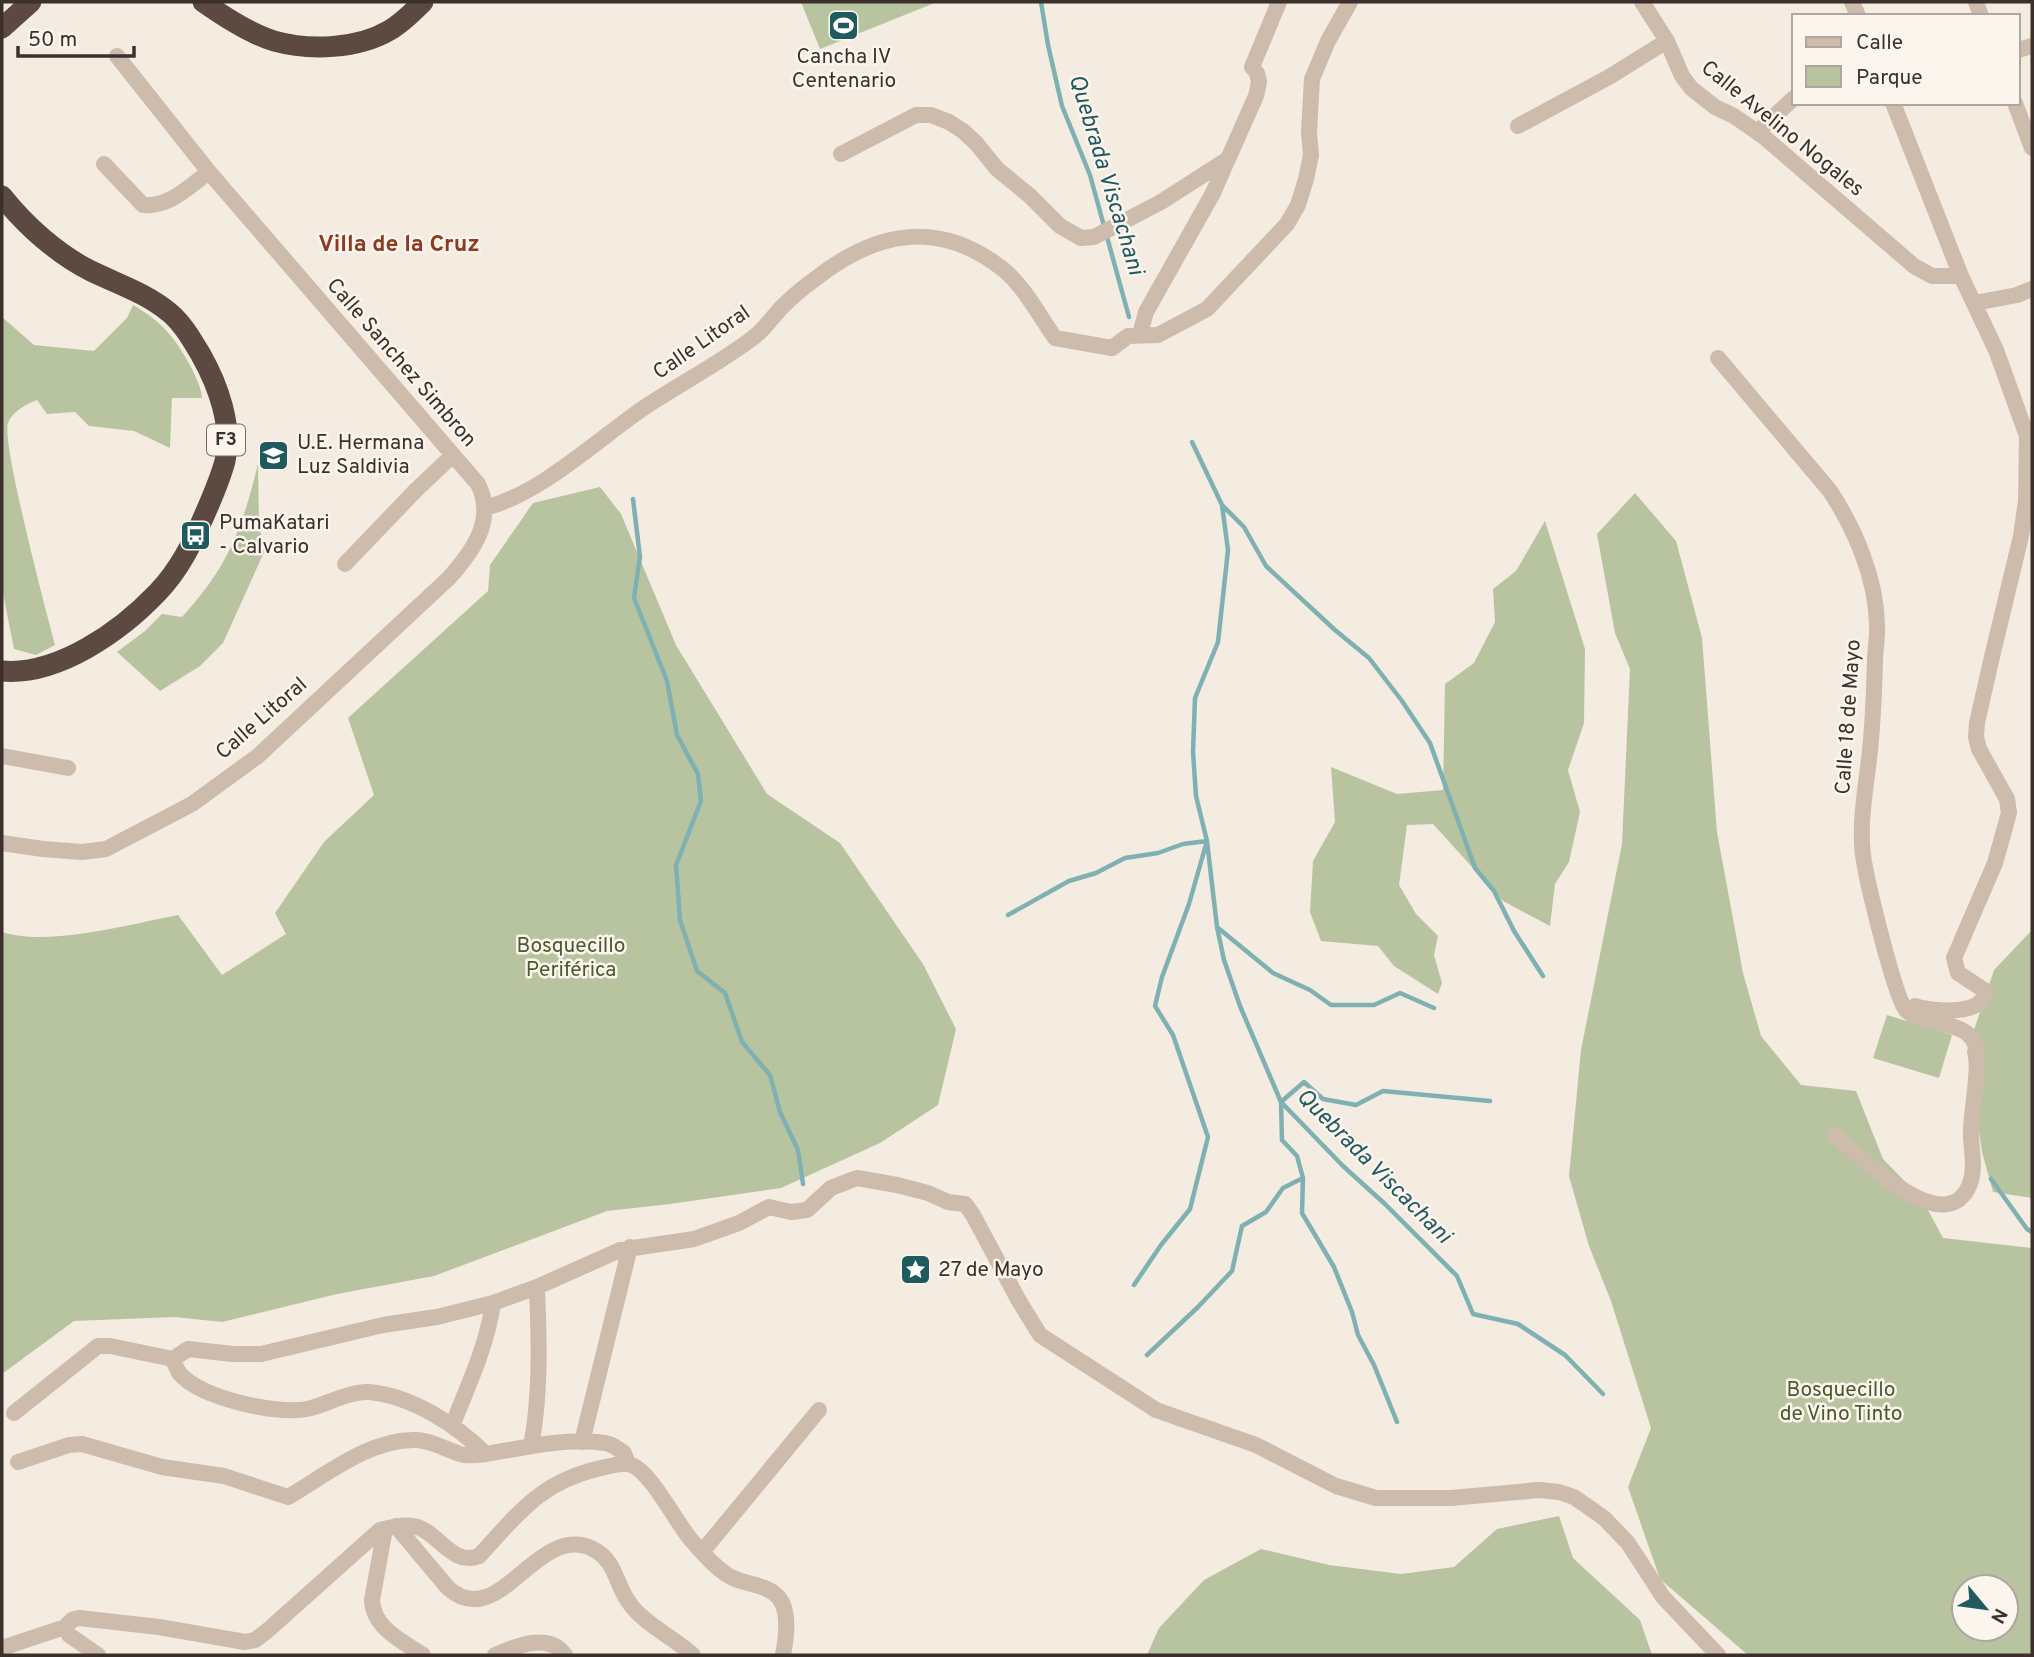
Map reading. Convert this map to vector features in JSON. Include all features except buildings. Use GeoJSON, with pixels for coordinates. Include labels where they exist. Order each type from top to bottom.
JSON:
{"type":"FeatureCollection","features":[{"type":"Feature","properties":{"kind":"highway"},"geometry":{"type":"LineString","coordinates":[[2,28],[31,2]]}},
{"type":"Feature","properties":{"kind":"highway"},"geometry":{"type":"LineString","coordinates":[[203,2],[236,23],[274,40],[307,46],[362,43],[393,29],[423,2]]}},
{"type":"Feature","properties":{"kind":"highway","name":"F3"},"geometry":{"type":"LineString","coordinates":[[2,196],[30,227],[70,258],[90,271],[127,286],[160,306],[178,321],[205,362],[216,389],[224,417],[226,445],[221,474],[196,536],[174,573],[148,602],[114,631],[70,655],[38,668],[2,671]]}},
{"type":"Feature","properties":{"kind":"street"},"geometry":{"type":"LineString","coordinates":[[1140,334],[1146,312],[1213,193],[1256,96],[1259,82],[1252,67],[1279,2]]}},
{"type":"Feature","properties":{"kind":"street","name":"Calle Litoral"},"geometry":{"type":"LineString","coordinates":[[2,843],[82,852],[106,849],[192,804],[258,756],[449,578],[477,541],[485,508],[553,474],[642,410],[747,342],[796,295],[852,253],[896,237],[919,237],[965,248],[1005,271],[1021,288],[1055,338],[1112,348],[1128,336],[1158,335],[1207,309],[1287,224],[1298,205],[1311,155],[1309,132],[1312,79],[1328,41],[1350,2]]}},
{"type":"Feature","properties":{"kind":"street","name":"Calle Avelino Nogales"},"geometry":{"type":"LineString","coordinates":[[1642,2],[1667,41],[1690,88],[1715,107],[1757,132],[1914,266],[1932,276],[1961,276]]}},
{"type":"Feature","properties":{"kind":"street"},"geometry":{"type":"LineString","coordinates":[[1518,126],[1609,77],[1667,41]]}},
{"type":"Feature","properties":{"kind":"street","name":"Calle Sanchez Simbron"},"geometry":{"type":"LineString","coordinates":[[117,56],[209,172],[478,484],[484,497],[485,508]]}},
{"type":"Feature","properties":{"kind":"street"},"geometry":{"type":"LineString","coordinates":[[1757,132],[1792,100]]}},
{"type":"Feature","properties":{"kind":"street"},"geometry":{"type":"LineString","coordinates":[[1894,105],[1961,276],[1996,350],[2029,439],[2026,501],[2021,536],[1990,661],[1976,737],[1979,748],[2007,799],[2006,828],[1996,863],[1954,958],[1958,973],[1984,990],[1984,998],[1981,1003],[1972,1007],[1934,1010],[1919,1008],[1901,998]]}},
{"type":"Feature","properties":{"kind":"street"},"geometry":{"type":"LineString","coordinates":[[2016,105],[2032,148]]}},
{"type":"Feature","properties":{"kind":"street"},"geometry":{"type":"LineString","coordinates":[[841,154],[916,115],[931,115],[963,131],[997,169],[1030,195],[1060,226],[1072,234],[1089,238],[1161,202],[1228,159]]}},
{"type":"Feature","properties":{"kind":"street"},"geometry":{"type":"LineString","coordinates":[[104,164],[144,205],[156,206],[168,203],[209,172]]}},
{"type":"Feature","properties":{"kind":"street"},"geometry":{"type":"LineString","coordinates":[[1975,303],[2017,295],[2032,289]]}},
{"type":"Feature","properties":{"kind":"street","name":"Calle 18 de Mayo"},"geometry":{"type":"LineString","coordinates":[[1718,358],[1830,491],[1845,514],[1866,565],[1877,623],[1875,702],[1864,791],[1864,866],[1901,998]]}},
{"type":"Feature","properties":{"kind":"street"},"geometry":{"type":"LineString","coordinates":[[345,564],[452,456]]}},
{"type":"Feature","properties":{"kind":"street"},"geometry":{"type":"LineString","coordinates":[[2,756],[68,768]]}},
{"type":"Feature","properties":{"kind":"street"},"geometry":{"type":"LineString","coordinates":[[1835,1135],[1874,1170],[1904,1192],[1932,1203],[1947,1204],[1961,1198],[1969,1186],[1974,1165],[1970,1141],[1976,1046],[1969,1034],[1941,1022],[1921,1018],[1906,1009],[1901,998]]}},
{"type":"Feature","properties":{"kind":"street"},"geometry":{"type":"LineString","coordinates":[[14,1413],[98,1346],[173,1359],[188,1349],[261,1354],[383,1325],[437,1317],[493,1303],[630,1247],[694,1239],[739,1223],[769,1207],[791,1212],[807,1210],[831,1188],[857,1178],[897,1185],[928,1193],[948,1202],[965,1204],[1040,1335],[1156,1410],[1256,1445],[1336,1486],[1376,1498],[1451,1498],[1539,1490],[1574,1497],[1604,1518],[1628,1544],[1662,1597],[1718,1655]]}},
{"type":"Feature","properties":{"kind":"street"},"geometry":{"type":"LineString","coordinates":[[582,1442],[630,1247]]}},
{"type":"Feature","properties":{"kind":"street"},"geometry":{"type":"LineString","coordinates":[[531,1446],[535,1426],[537,1287]]}},
{"type":"Feature","properties":{"kind":"street"},"geometry":{"type":"LineString","coordinates":[[452,1426],[480,1355],[490,1324],[493,1303]]}},
{"type":"Feature","properties":{"kind":"street"},"geometry":{"type":"LineString","coordinates":[[173,1359],[180,1374],[205,1392],[218,1398],[281,1410],[302,1410],[367,1392],[399,1398],[452,1426],[486,1454]]}},
{"type":"Feature","properties":{"kind":"street"},"geometry":{"type":"LineString","coordinates":[[702,1552],[819,1410]]}},
{"type":"Feature","properties":{"kind":"street"},"geometry":{"type":"LineString","coordinates":[[18,1462],[82,1444],[162,1467],[223,1476],[288,1497],[367,1451],[415,1440],[428,1441],[468,1456],[531,1446],[607,1443],[624,1453],[628,1464]]}},
{"type":"Feature","properties":{"kind":"street"},"geometry":{"type":"LineString","coordinates":[[2,1648],[65,1626],[79,1618],[159,1627],[246,1642],[254,1640],[290,1612],[380,1530],[415,1526],[461,1557],[472,1558],[479,1556],[525,1506],[561,1480],[628,1464],[636,1466],[650,1479],[702,1552],[730,1577],[778,1596],[783,1605],[785,1619],[783,1655]]}},
{"type":"Feature","properties":{"kind":"street"},"geometry":{"type":"LineString","coordinates":[[390,1528],[373,1612],[380,1625],[423,1655]]}},
{"type":"Feature","properties":{"kind":"street"},"geometry":{"type":"LineString","coordinates":[[390,1528],[448,1588],[458,1596],[468,1599],[484,1597],[502,1590],[549,1551],[574,1545],[592,1548],[608,1559],[615,1569],[635,1611],[677,1640],[693,1655]]}},
{"type":"Feature","properties":{"kind":"street"},"geometry":{"type":"LineString","coordinates":[[65,1626],[69,1635],[98,1655]]}},
{"type":"Feature","properties":{"kind":"street"},"geometry":{"type":"LineString","coordinates":[[495,1655],[539,1642],[556,1646],[565,1655]]}},
{"type":"Feature","properties":{"kind":"green space","name":"Cancha IV Centenario"},"geometry":{"type":"Polygon","coordinates":[[[801,2],[937,2],[820,49],[801,2]]]}},
{"type":"Feature","properties":{"kind":"green space"},"geometry":{"type":"Polygon","coordinates":[[[133,305],[153,319],[175,341],[193,371],[202,398],[172,398],[170,448],[134,431],[89,426],[75,412],[47,414],[37,400],[13,415],[8,423],[11,461],[55,645],[36,655],[14,649],[2,588],[2,317],[34,345],[94,351],[127,318],[133,305]]]}},
{"type":"Feature","properties":{"kind":"green space"},"geometry":{"type":"Polygon","coordinates":[[[258,464],[259,526],[265,550],[223,643],[200,666],[160,691],[117,652],[162,614],[182,617],[198,599],[222,564],[239,528],[258,464]]]}},
{"type":"Feature","properties":{"kind":"green space","name":"Bosquecillo Periférica"},"geometry":{"type":"Polygon","coordinates":[[[600,487],[621,514],[676,645],[767,794],[840,843],[923,964],[956,1029],[938,1105],[880,1143],[781,1188],[607,1211],[434,1276],[337,1294],[222,1322],[175,1317],[74,1321],[2,1374],[2,932],[21,936],[66,936],[178,915],[222,975],[286,934],[275,913],[324,842],[374,795],[348,718],[488,591],[490,565],[533,503],[600,487]]]}},
{"type":"Feature","properties":{"kind":"green space","name":"Bosquecillo de Vino Tinto"},"geometry":{"type":"Polygon","coordinates":[[[1635,493],[1676,541],[1702,638],[1717,832],[1743,973],[1761,1036],[1801,1085],[1856,1091],[1883,1159],[1922,1199],[1943,1238],[2032,1248],[2032,1655],[1748,1655],[1660,1579],[1628,1487],[1651,1428],[1611,1301],[1589,1246],[1569,1176],[1581,1050],[1622,844],[1630,669],[1615,633],[1597,534],[1635,493]]]}},
{"type":"Feature","properties":{"kind":"green space"},"geometry":{"type":"Polygon","coordinates":[[[1545,521],[1585,649],[1584,723],[1568,770],[1580,812],[1569,862],[1555,884],[1550,926],[1503,901],[1433,824],[1407,825],[1399,885],[1416,914],[1438,936],[1434,955],[1442,983],[1438,994],[1394,966],[1378,946],[1321,941],[1310,912],[1313,861],[1335,822],[1331,767],[1397,794],[1443,790],[1445,684],[1474,663],[1495,622],[1493,589],[1516,571],[1545,521]]]}},
{"type":"Feature","properties":{"kind":"green space"},"geometry":{"type":"Polygon","coordinates":[[[2032,930],[2032,1198],[1993,1192],[1982,1152],[1967,1051],[1994,970],[2032,930]]]}},
{"type":"Feature","properties":{"kind":"green space"},"geometry":{"type":"Polygon","coordinates":[[[1887,1015],[1952,1035],[1939,1078],[1873,1058],[1887,1015]]]}},
{"type":"Feature","properties":{"kind":"green space"},"geometry":{"type":"Polygon","coordinates":[[[1559,1516],[1573,1558],[1640,1620],[1652,1655],[1147,1655],[1159,1628],[1204,1580],[1261,1549],[1329,1565],[1401,1574],[1454,1567],[1497,1529],[1559,1516]]]}},
{"type":"Feature","properties":{"kind":"waterway","name":"Quebrada Viscachani"},"geometry":{"type":"LineString","coordinates":[[1041,2],[1062,106],[1090,175],[1129,317]]}},
{"type":"Feature","properties":{"kind":"waterway","name":"Quebrada Viscachani"},"geometry":{"type":"LineString","coordinates":[[1192,442],[1222,505],[1228,550],[1218,642],[1195,698],[1193,752],[1196,796],[1207,841],[1217,927],[1224,960],[1240,1006],[1281,1102],[1457,1276],[1473,1314],[1518,1324],[1565,1355],[1603,1394]]}},
{"type":"Feature","properties":{"kind":"waterway"},"geometry":{"type":"LineString","coordinates":[[633,499],[640,557],[634,598],[667,681],[677,735],[698,774],[701,801],[676,865],[680,920],[697,971],[725,993],[742,1042],[770,1075],[780,1112],[798,1150],[803,1184]]}},
{"type":"Feature","properties":{"kind":"waterway"},"geometry":{"type":"LineString","coordinates":[[1222,505],[1244,527],[1266,566],[1369,658],[1402,701],[1430,743],[1475,868],[1494,891],[1514,931],[1543,976]]}},
{"type":"Feature","properties":{"kind":"waterway"},"geometry":{"type":"LineString","coordinates":[[1008,915],[1069,881],[1096,873],[1125,858],[1207,841],[1155,1006],[1173,1035],[1208,1137],[1190,1209],[1134,1285]]}},
{"type":"Feature","properties":{"kind":"waterway"},"geometry":{"type":"LineString","coordinates":[[1217,927],[1273,973],[1310,990],[1331,1005],[1374,1005],[1400,993],[1434,1008]]}},
{"type":"Feature","properties":{"kind":"waterway"},"geometry":{"type":"LineString","coordinates":[[1397,1422],[1374,1365],[1358,1335],[1334,1267],[1302,1213],[1303,1178],[1297,1156],[1282,1140],[1281,1102],[1304,1082],[1323,1099],[1356,1105],[1383,1091],[1490,1101]]}},
{"type":"Feature","properties":{"kind":"waterway"},"geometry":{"type":"LineString","coordinates":[[1147,1355],[1232,1271],[1242,1226],[1266,1212],[1283,1188],[1303,1178]]}},
{"type":"Feature","properties":{"kind":"waterway"},"geometry":{"type":"LineString","coordinates":[[1991,1179],[2027,1229],[2032,1232]]}},
{"type":"Feature","properties":{"kind":"place","name":"Cancha IV Centenario"},"geometry":{"type":"Point","coordinates":[844,25]}},
{"type":"Feature","properties":{"kind":"place","name":"U.E. Hermana Luz Saldivia"},"geometry":{"type":"Point","coordinates":[274,455]}},
{"type":"Feature","properties":{"kind":"place","name":"PumaKatari - Calvario"},"geometry":{"type":"Point","coordinates":[196,535]}},
{"type":"Feature","properties":{"kind":"place","name":"27 de Mayo"},"geometry":{"type":"Point","coordinates":[915,1270]}},
{"type":"Feature","properties":{"kind":"district","name":"Villa de la Cruz"},"geometry":{"type":"Point","coordinates":[399,245]}}]}
